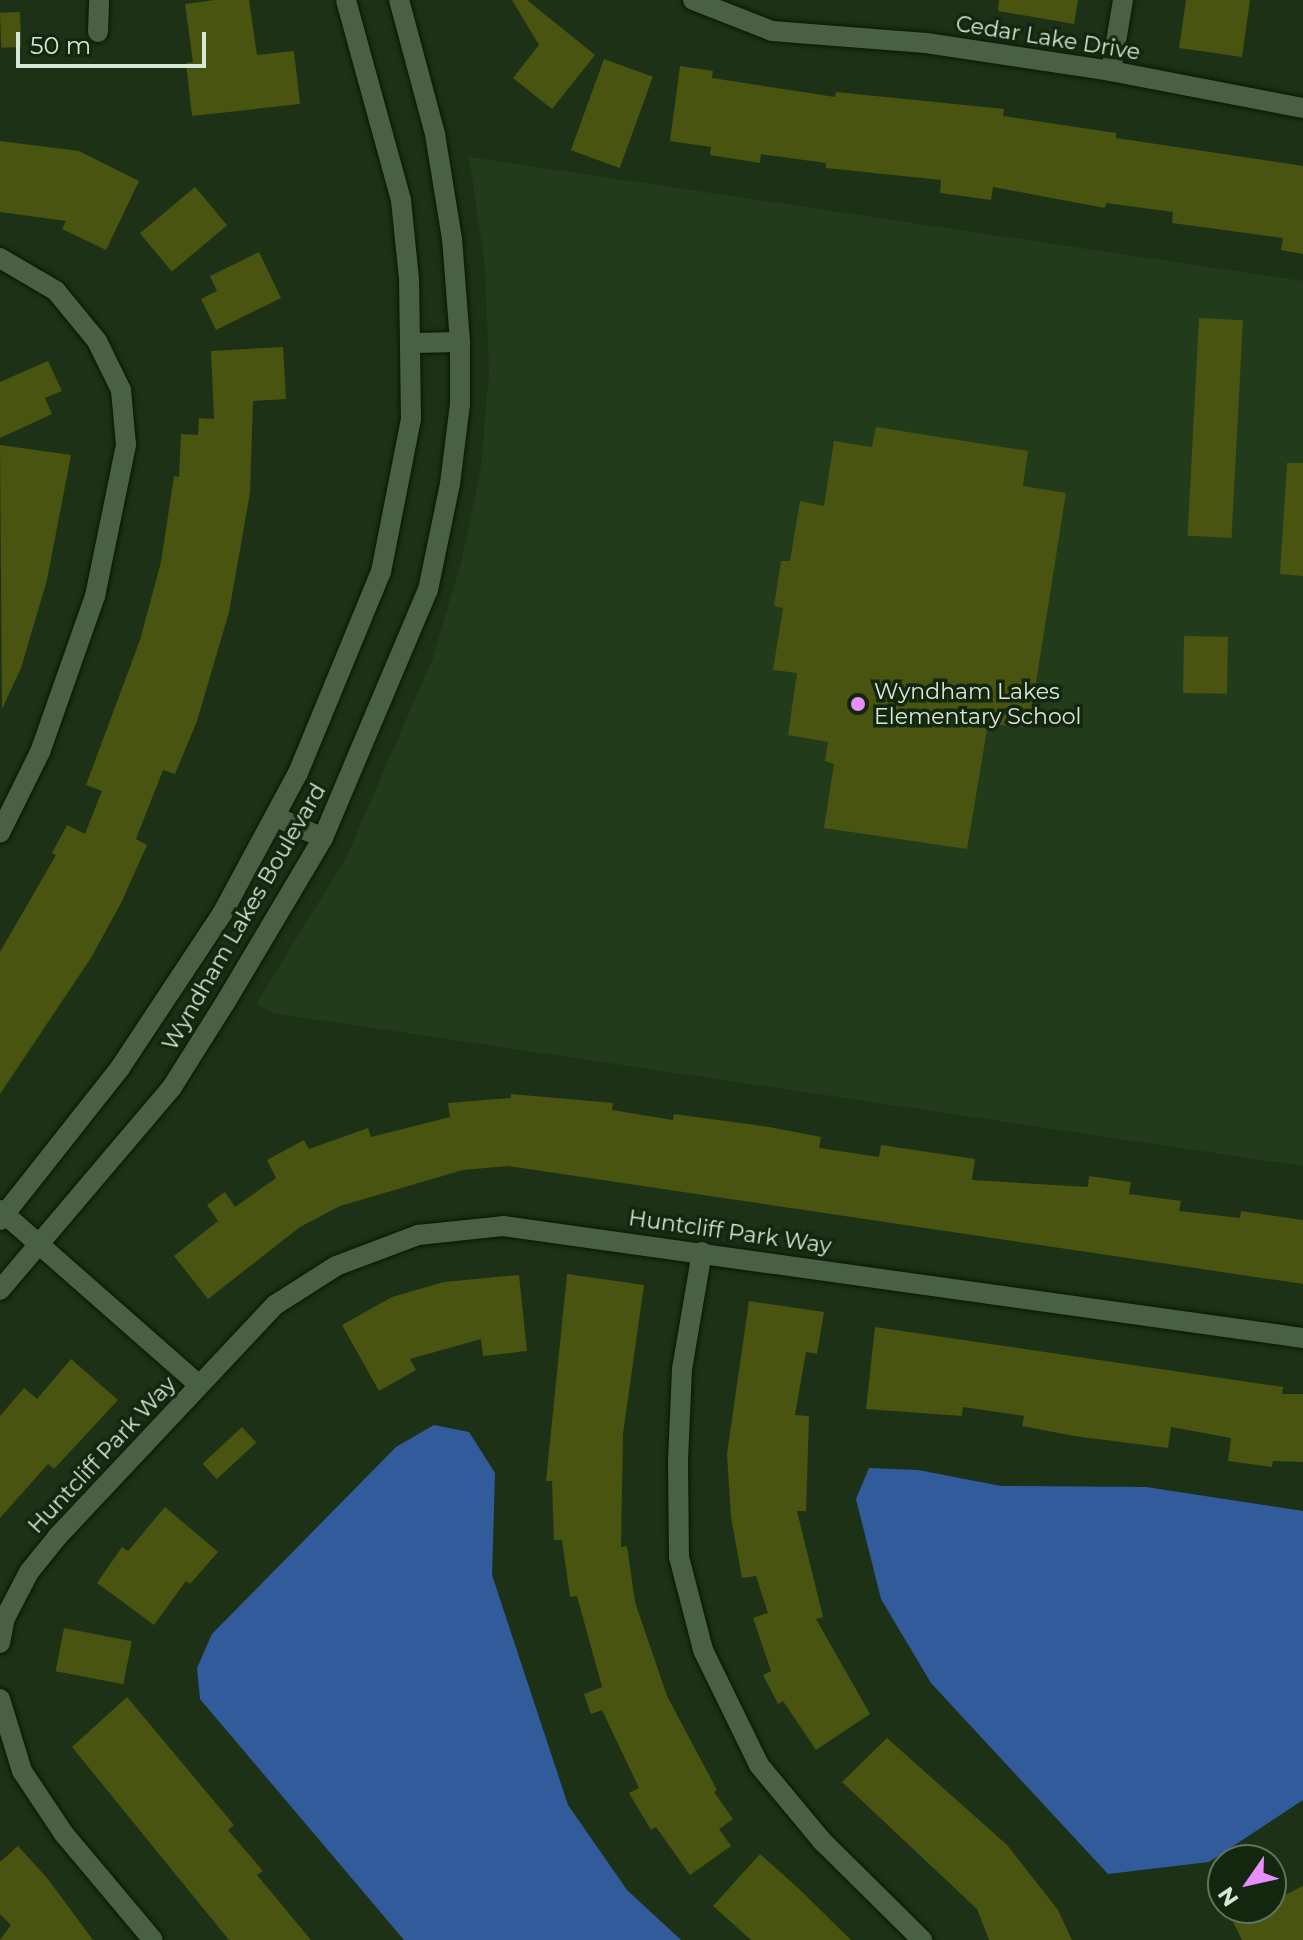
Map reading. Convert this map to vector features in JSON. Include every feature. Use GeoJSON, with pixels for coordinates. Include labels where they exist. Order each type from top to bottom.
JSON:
{"type":"FeatureCollection","features":[{"type":"Feature","properties":{"kind":"street"},"geometry":{"type":"LineString","coordinates":[[98,32],[99,0]]}},
{"type":"Feature","properties":{"kind":"street","name":"Wyndham Lakes Boulevard"},"geometry":{"type":"LineString","coordinates":[[2,1215],[120,1068],[222,914],[276,817],[381,572],[411,419],[413,343],[401,200],[346,0]]}},
{"type":"Feature","properties":{"kind":"street","name":"Wyndham Lakes Boulevard"},"geometry":{"type":"LineString","coordinates":[[0,1290],[172,1087],[323,838],[428,590],[450,484],[460,404],[460,342],[452,239],[435,134],[399,0]]}},
{"type":"Feature","properties":{"kind":"street","name":"Cedar Lake Drive"},"geometry":{"type":"LineString","coordinates":[[693,0],[772,31],[926,43],[1111,71],[1303,108]]}},
{"type":"Feature","properties":{"kind":"street"},"geometry":{"type":"LineString","coordinates":[[1111,71],[1123,0]]}},
{"type":"Feature","properties":{"kind":"street"},"geometry":{"type":"LineString","coordinates":[[0,258],[56,291],[97,341],[121,390],[126,445],[95,596],[40,752],[0,833]]}},
{"type":"Feature","properties":{"kind":"street"},"geometry":{"type":"LineString","coordinates":[[413,343],[460,342]]}},
{"type":"Feature","properties":{"kind":"street"},"geometry":{"type":"LineString","coordinates":[[276,817],[323,838]]}},
{"type":"Feature","properties":{"kind":"street","name":"Huntcliff Park Way"},"geometry":{"type":"LineString","coordinates":[[2,1215],[41,1244],[199,1385]]}},
{"type":"Feature","properties":{"kind":"street","name":"Huntcliff Park Way"},"geometry":{"type":"LineString","coordinates":[[0,1643],[5,1618],[29,1572],[275,1305],[336,1266],[418,1235],[503,1226],[1303,1338]]}},
{"type":"Feature","properties":{"kind":"street"},"geometry":{"type":"LineString","coordinates":[[702,1252],[682,1369],[678,1462],[679,1557],[703,1650],[759,1765],[822,1841],[922,1940]]}},
{"type":"Feature","properties":{"kind":"street"},"geometry":{"type":"LineString","coordinates":[[0,1708],[22,1771],[64,1834],[153,1940]]}},
{"type":"Feature","properties":{"kind":"shaded area","name":"Wyndham Lakes Elementary School"},"geometry":{"type":"Polygon","coordinates":[[[469,157],[1303,281],[1303,1166],[272,1013],[256,1004],[346,858],[433,658],[462,559],[481,467],[489,373],[485,267],[469,157]]]}},
{"type":"Feature","properties":{"kind":"water"},"geometry":{"type":"Polygon","coordinates":[[[434,1425],[469,1432],[495,1473],[492,1575],[568,1805],[627,1890],[681,1940],[404,1940],[200,1699],[197,1668],[212,1634],[396,1447],[434,1425]]]}},
{"type":"Feature","properties":{"kind":"water"},"geometry":{"type":"Polygon","coordinates":[[[869,1468],[918,1470],[1001,1486],[1146,1487],[1303,1511],[1303,1800],[1236,1844],[1207,1844],[1207,1862],[1108,1874],[931,1683],[881,1599],[856,1499],[869,1468]]]}},
{"type":"Feature","properties":{"kind":"building"},"geometry":{"type":"Polygon","coordinates":[[[249,0],[257,55],[294,51],[300,104],[192,116],[186,63],[193,62],[185,4],[249,0]]]}},
{"type":"Feature","properties":{"kind":"building"},"geometry":{"type":"Polygon","coordinates":[[[512,0],[527,0],[595,55],[552,109],[513,78],[539,45],[512,0]]]}},
{"type":"Feature","properties":{"kind":"building"},"geometry":{"type":"Polygon","coordinates":[[[999,0],[1078,0],[1074,24],[998,11],[999,0]]]}},
{"type":"Feature","properties":{"kind":"building"},"geometry":{"type":"Polygon","coordinates":[[[1186,0],[1250,0],[1242,57],[1179,48],[1186,0]]]}},
{"type":"Feature","properties":{"kind":"building"},"geometry":{"type":"Polygon","coordinates":[[[20,12],[21,47],[1,48],[0,13],[20,12]]]}},
{"type":"Feature","properties":{"kind":"building"},"geometry":{"type":"Polygon","coordinates":[[[604,59],[653,77],[620,168],[571,150],[604,59]]]}},
{"type":"Feature","properties":{"kind":"building"},"geometry":{"type":"Polygon","coordinates":[[[680,66],[713,71],[712,78],[835,97],[836,92],[1004,109],[1003,116],[1116,133],[1116,138],[1303,166],[1303,254],[1281,250],[1283,238],[1172,223],[1173,212],[1106,203],[1105,208],[993,187],[991,200],[940,193],[941,180],[826,168],[826,163],[761,154],[760,163],[710,155],[711,147],[670,141],[680,66]]]}},
{"type":"Feature","properties":{"kind":"building"},"geometry":{"type":"Polygon","coordinates":[[[0,141],[79,151],[139,181],[106,250],[62,229],[66,221],[0,212],[0,141]]]}},
{"type":"Feature","properties":{"kind":"building"},"geometry":{"type":"Polygon","coordinates":[[[195,187],[227,225],[172,272],[140,233],[195,187]]]}},
{"type":"Feature","properties":{"kind":"building"},"geometry":{"type":"Polygon","coordinates":[[[259,252],[281,298],[216,330],[201,299],[217,291],[210,276],[259,252]]]}},
{"type":"Feature","properties":{"kind":"building"},"geometry":{"type":"Polygon","coordinates":[[[1199,318],[1243,320],[1232,538],[1188,536],[1199,318]]]}},
{"type":"Feature","properties":{"kind":"building"},"geometry":{"type":"Polygon","coordinates":[[[283,347],[286,399],[253,401],[250,493],[229,612],[197,721],[175,774],[163,770],[136,839],[147,845],[121,903],[91,958],[0,1094],[0,952],[56,855],[52,853],[67,825],[85,834],[102,791],[86,785],[140,640],[161,562],[174,476],[179,477],[181,434],[198,435],[199,418],[214,419],[211,351],[283,347]]]}},
{"type":"Feature","properties":{"kind":"building"},"geometry":{"type":"Polygon","coordinates":[[[48,361],[62,391],[45,398],[52,414],[0,438],[0,382],[48,361]]]}},
{"type":"Feature","properties":{"kind":"building"},"geometry":{"type":"Polygon","coordinates":[[[876,427],[1028,451],[1023,486],[1066,493],[1029,727],[988,724],[967,849],[824,828],[834,764],[825,761],[828,742],[788,735],[797,673],[773,670],[783,608],[774,606],[781,561],[790,561],[800,501],[824,506],[834,441],[872,447],[876,427]]]}},
{"type":"Feature","properties":{"kind":"building"},"geometry":{"type":"Polygon","coordinates":[[[0,445],[71,455],[47,580],[21,668],[2,709],[0,445]]]}},
{"type":"Feature","properties":{"kind":"building"},"geometry":{"type":"Polygon","coordinates":[[[1287,463],[1303,463],[1303,576],[1280,574],[1287,463]]]}},
{"type":"Feature","properties":{"kind":"building"},"geometry":{"type":"Polygon","coordinates":[[[1184,636],[1228,637],[1227,694],[1183,693],[1184,636]]]}},
{"type":"Feature","properties":{"kind":"building"},"geometry":{"type":"Polygon","coordinates":[[[511,1094],[613,1103],[612,1110],[673,1120],[674,1114],[769,1127],[821,1137],[819,1148],[879,1157],[881,1145],[975,1159],[972,1180],[1088,1187],[1089,1176],[1131,1182],[1129,1194],[1181,1201],[1179,1211],[1240,1218],[1241,1211],[1303,1220],[1303,1284],[508,1166],[463,1170],[340,1206],[300,1227],[208,1299],[174,1256],[218,1221],[207,1205],[225,1192],[235,1207],[276,1178],[267,1160],[304,1140],[309,1149],[368,1128],[371,1137],[450,1117],[448,1103],[511,1098],[511,1094]]]}},
{"type":"Feature","properties":{"kind":"building"},"geometry":{"type":"Polygon","coordinates":[[[567,1274],[644,1285],[623,1434],[621,1547],[627,1546],[635,1602],[667,1696],[717,1790],[714,1792],[733,1819],[719,1829],[731,1846],[690,1875],[656,1827],[651,1830],[629,1793],[639,1788],[602,1710],[591,1714],[584,1694],[602,1687],[577,1596],[570,1597],[562,1540],[554,1540],[552,1481],[546,1481],[567,1274]]]}},
{"type":"Feature","properties":{"kind":"building"},"geometry":{"type":"Polygon","coordinates":[[[519,1275],[527,1351],[483,1356],[481,1339],[410,1359],[416,1370],[379,1391],[342,1325],[392,1297],[444,1282],[519,1275]]]}},
{"type":"Feature","properties":{"kind":"building"},"geometry":{"type":"Polygon","coordinates":[[[749,1301],[824,1312],[817,1354],[806,1352],[795,1415],[809,1416],[806,1511],[797,1511],[823,1617],[816,1619],[870,1714],[816,1750],[783,1701],[778,1704],[763,1675],[771,1671],[753,1618],[768,1613],[756,1576],[742,1578],[731,1517],[727,1454],[749,1301]]]}},
{"type":"Feature","properties":{"kind":"building"},"geometry":{"type":"Polygon","coordinates":[[[875,1327],[1283,1387],[1282,1394],[1303,1394],[1303,1462],[1273,1461],[1272,1467],[1228,1461],[1231,1438],[1171,1427],[1168,1448],[1022,1426],[1024,1416],[963,1407],[962,1416],[866,1409],[875,1327]]]}},
{"type":"Feature","properties":{"kind":"building"},"geometry":{"type":"Polygon","coordinates":[[[71,1359],[118,1400],[54,1469],[48,1464],[0,1518],[0,1416],[24,1388],[37,1399],[71,1359]]]}},
{"type":"Feature","properties":{"kind":"building"},"geometry":{"type":"Polygon","coordinates":[[[242,1427],[256,1442],[217,1479],[203,1464],[242,1427]]]}},
{"type":"Feature","properties":{"kind":"building"},"geometry":{"type":"Polygon","coordinates":[[[165,1507],[218,1552],[190,1584],[186,1581],[154,1625],[97,1583],[122,1547],[128,1551],[165,1507]]]}},
{"type":"Feature","properties":{"kind":"building"},"geometry":{"type":"Polygon","coordinates":[[[64,1628],[132,1641],[123,1684],[56,1671],[64,1628]]]}},
{"type":"Feature","properties":{"kind":"building"},"geometry":{"type":"Polygon","coordinates":[[[127,1697],[234,1825],[228,1830],[263,1871],[257,1875],[311,1940],[229,1940],[72,1747],[127,1697]]]}},
{"type":"Feature","properties":{"kind":"building"},"geometry":{"type":"Polygon","coordinates":[[[887,1738],[1007,1845],[1058,1910],[1072,1940],[989,1940],[977,1909],[842,1782],[887,1738]]]}},
{"type":"Feature","properties":{"kind":"building"},"geometry":{"type":"Polygon","coordinates":[[[18,1846],[47,1878],[93,1940],[0,1940],[11,1925],[0,1914],[0,1862],[18,1846]]]}},
{"type":"Feature","properties":{"kind":"building"},"geometry":{"type":"Polygon","coordinates":[[[760,1854],[851,1940],[751,1940],[713,1906],[760,1854]]]}},
{"type":"Feature","properties":{"kind":"building"},"geometry":{"type":"Polygon","coordinates":[[[1303,1886],[1303,1940],[1242,1940],[1234,1924],[1287,1924],[1287,1894],[1303,1886]]]}},
{"type":"Feature","properties":{"kind":"place","name":"Wyndham Lakes Elementary School"},"geometry":{"type":"Point","coordinates":[858,704]}}]}
